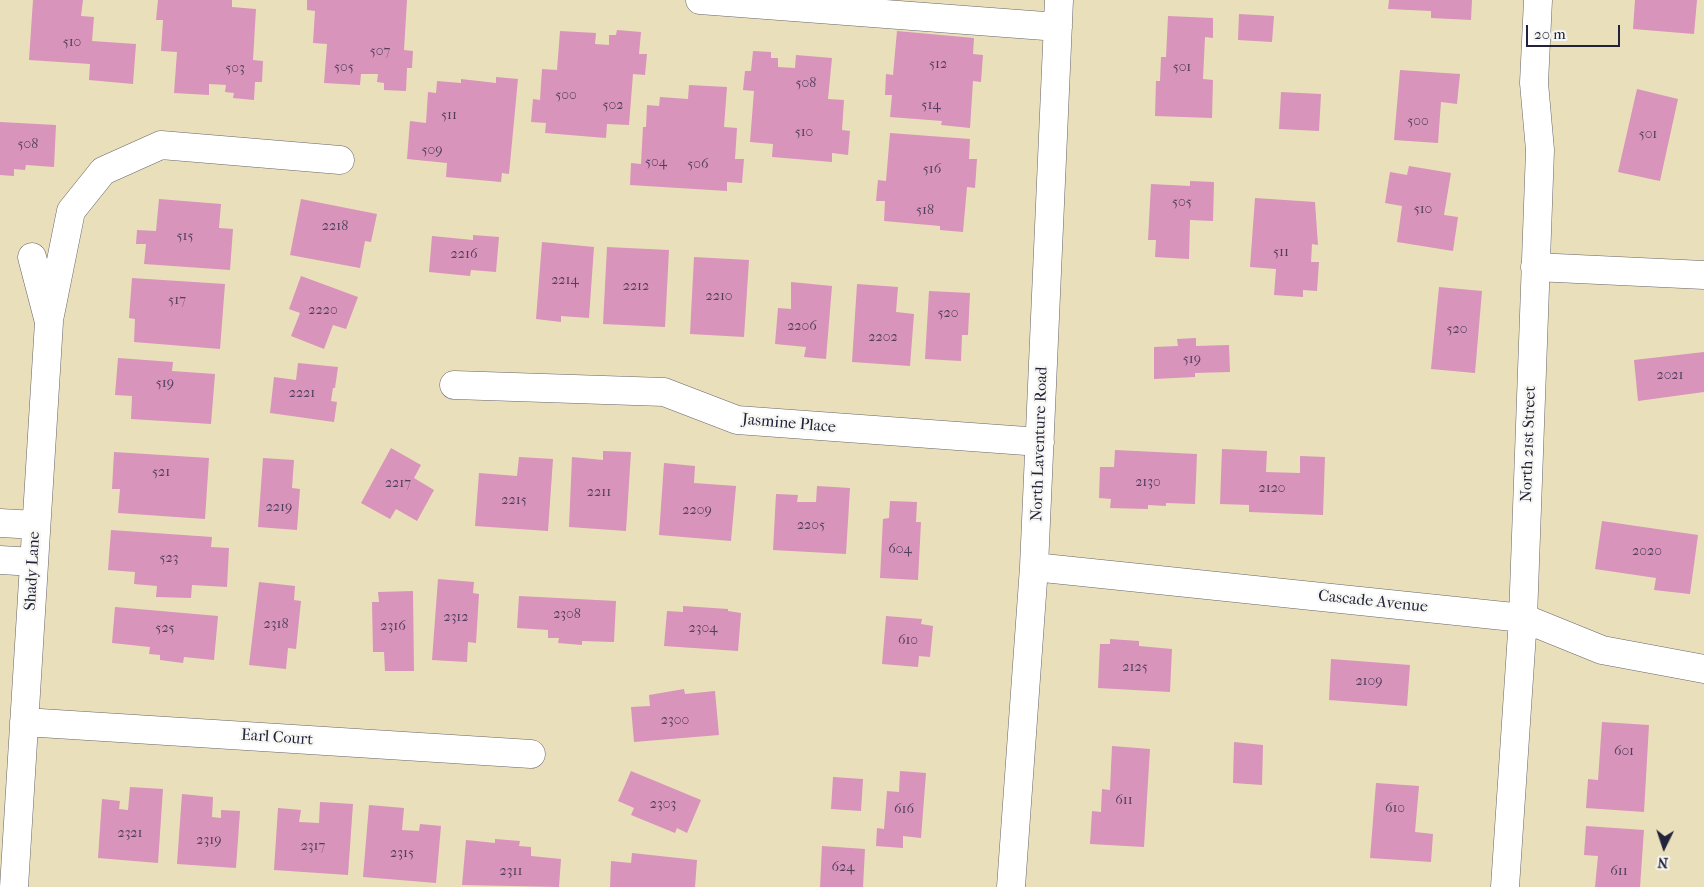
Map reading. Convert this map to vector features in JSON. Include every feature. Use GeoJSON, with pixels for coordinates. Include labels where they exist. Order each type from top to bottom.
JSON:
{"type":"FeatureCollection","features":[{"type":"Feature","properties":{"kind":"street"},"geometry":{"type":"LineString","coordinates":[[700,0],[1058,27]]}},
{"type":"Feature","properties":{"kind":"street","name":"North Laventure Road"},"geometry":{"type":"LineString","coordinates":[[1011,887],[1034,567],[1059,0]]}},
{"type":"Feature","properties":{"kind":"street","name":"North 21st Street"},"geometry":{"type":"LineString","coordinates":[[1506,887],[1523,618],[1540,150],[1534,83],[1538,0]]}},
{"type":"Feature","properties":{"kind":"street"},"geometry":{"type":"LineString","coordinates":[[49,322],[71,211],[103,171],[161,145],[340,160]]}},
{"type":"Feature","properties":{"kind":"street","name":"Shady Lane"},"geometry":{"type":"LineString","coordinates":[[10,871],[24,722],[49,322],[32,257]]}},
{"type":"Feature","properties":{"kind":"street"},"geometry":{"type":"LineString","coordinates":[[1535,267],[1704,275]]}},
{"type":"Feature","properties":{"kind":"street","name":"Jasmine Place"},"geometry":{"type":"LineString","coordinates":[[454,385],[664,392],[737,420],[1040,442]]}},
{"type":"Feature","properties":{"kind":"street"},"geometry":{"type":"LineString","coordinates":[[0,523],[36,525]]}},
{"type":"Feature","properties":{"kind":"street"},"geometry":{"type":"LineString","coordinates":[[0,560],[34,562]]}},
{"type":"Feature","properties":{"kind":"street","name":"Cascade Avenue"},"geometry":{"type":"LineString","coordinates":[[1034,567],[1523,618],[1602,650],[1704,669]]}},
{"type":"Feature","properties":{"kind":"street","name":"Earl Court"},"geometry":{"type":"LineString","coordinates":[[24,722],[531,754]]}},
{"type":"Feature","properties":{"kind":"building"},"geometry":{"type":"Polygon","coordinates":[[[33,0],[83,0],[81,16],[94,17],[92,41],[136,44],[133,84],[89,80],[90,64],[29,60],[33,0]]]}},
{"type":"Feature","properties":{"kind":"building"},"geometry":{"type":"Polygon","coordinates":[[[158,0],[232,0],[232,7],[256,9],[253,60],[263,61],[262,82],[255,82],[254,100],[233,98],[234,93],[225,92],[226,85],[209,84],[209,95],[174,93],[177,52],[161,51],[163,20],[156,20],[158,0]]]}},
{"type":"Feature","properties":{"kind":"building"},"geometry":{"type":"Polygon","coordinates":[[[307,0],[407,0],[404,50],[413,51],[412,68],[407,68],[406,91],[384,90],[384,83],[377,82],[378,74],[361,74],[360,85],[324,83],[327,44],[313,43],[315,11],[307,10],[307,0]]]}},
{"type":"Feature","properties":{"kind":"building"},"geometry":{"type":"Polygon","coordinates":[[[1389,0],[1472,0],[1471,20],[1431,18],[1431,11],[1388,9],[1389,0]]]}},
{"type":"Feature","properties":{"kind":"building"},"geometry":{"type":"Polygon","coordinates":[[[1635,0],[1697,0],[1694,34],[1633,29],[1635,0]]]}},
{"type":"Feature","properties":{"kind":"building"},"geometry":{"type":"Polygon","coordinates":[[[1239,14],[1274,16],[1272,42],[1238,40],[1239,14]]]}},
{"type":"Feature","properties":{"kind":"building"},"geometry":{"type":"Polygon","coordinates":[[[1168,16],[1213,18],[1213,38],[1205,37],[1203,79],[1213,80],[1212,118],[1155,116],[1156,81],[1160,81],[1161,57],[1166,57],[1168,16]]]}},
{"type":"Feature","properties":{"kind":"building"},"geometry":{"type":"Polygon","coordinates":[[[617,30],[641,32],[639,54],[647,54],[645,75],[633,74],[629,125],[607,124],[606,138],[545,133],[546,123],[531,122],[533,99],[540,100],[542,69],[557,70],[560,31],[596,33],[595,44],[609,45],[609,35],[616,35],[617,30]]]}},
{"type":"Feature","properties":{"kind":"building"},"geometry":{"type":"Polygon","coordinates":[[[897,31],[974,38],[973,54],[983,55],[981,82],[973,81],[970,128],[941,125],[942,121],[890,117],[892,95],[885,95],[886,74],[893,75],[897,31]]]}},
{"type":"Feature","properties":{"kind":"building"},"geometry":{"type":"Polygon","coordinates":[[[753,51],[771,52],[771,58],[778,58],[778,67],[795,68],[796,55],[832,58],[828,99],[844,100],[842,130],[850,131],[848,155],[832,153],[832,162],[772,157],[773,144],[750,142],[754,91],[743,90],[745,71],[751,71],[753,51]]]}},
{"type":"Feature","properties":{"kind":"building"},"geometry":{"type":"Polygon","coordinates":[[[1400,70],[1460,74],[1457,104],[1441,102],[1438,143],[1394,140],[1400,70]]]}},
{"type":"Feature","properties":{"kind":"building"},"geometry":{"type":"Polygon","coordinates":[[[496,77],[518,79],[509,174],[502,173],[501,182],[446,177],[447,163],[407,159],[410,121],[426,123],[428,92],[436,93],[437,81],[461,83],[461,79],[496,83],[496,77]]]}},
{"type":"Feature","properties":{"kind":"building"},"geometry":{"type":"Polygon","coordinates":[[[689,85],[727,87],[724,127],[737,128],[735,159],[744,159],[742,183],[727,182],[727,191],[630,185],[631,163],[641,164],[643,127],[646,127],[647,105],[659,106],[660,97],[688,99],[689,85]]]}},
{"type":"Feature","properties":{"kind":"building"},"geometry":{"type":"Polygon","coordinates":[[[1637,89],[1678,99],[1660,181],[1618,172],[1637,89]]]}},
{"type":"Feature","properties":{"kind":"building"},"geometry":{"type":"Polygon","coordinates":[[[1281,92],[1321,94],[1319,131],[1279,129],[1281,92]]]}},
{"type":"Feature","properties":{"kind":"building"},"geometry":{"type":"Polygon","coordinates":[[[0,122],[56,125],[54,167],[26,165],[25,170],[14,169],[14,176],[0,175],[0,122]]]}},
{"type":"Feature","properties":{"kind":"building"},"geometry":{"type":"Polygon","coordinates":[[[890,133],[970,139],[969,159],[977,159],[975,188],[967,187],[963,232],[940,230],[940,226],[884,221],[885,201],[876,201],[878,180],[886,181],[890,133]]]}},
{"type":"Feature","properties":{"kind":"building"},"geometry":{"type":"Polygon","coordinates":[[[1409,166],[1451,173],[1444,215],[1458,217],[1453,251],[1397,242],[1402,206],[1385,203],[1390,172],[1407,175],[1409,166]]]}},
{"type":"Feature","properties":{"kind":"building"},"geometry":{"type":"Polygon","coordinates":[[[1190,181],[1214,182],[1213,221],[1190,220],[1189,259],[1155,257],[1156,240],[1148,240],[1151,184],[1190,186],[1190,181]]]}},
{"type":"Feature","properties":{"kind":"building"},"geometry":{"type":"Polygon","coordinates":[[[1255,198],[1315,202],[1318,245],[1312,244],[1311,262],[1319,262],[1317,291],[1303,290],[1303,297],[1274,295],[1276,269],[1250,267],[1255,198]]]}},
{"type":"Feature","properties":{"kind":"building"},"geometry":{"type":"Polygon","coordinates":[[[159,199],[221,204],[219,228],[233,229],[230,270],[144,264],[146,244],[136,244],[137,230],[156,231],[159,199]]]}},
{"type":"Feature","properties":{"kind":"building"},"geometry":{"type":"Polygon","coordinates":[[[301,199],[377,214],[371,242],[365,241],[360,268],[290,255],[301,199]]]}},
{"type":"Feature","properties":{"kind":"building"},"geometry":{"type":"Polygon","coordinates":[[[473,235],[499,237],[496,272],[471,270],[470,276],[429,272],[432,236],[473,240],[473,235]]]}},
{"type":"Feature","properties":{"kind":"building"},"geometry":{"type":"Polygon","coordinates":[[[542,242],[594,247],[589,318],[561,316],[561,322],[536,319],[542,242]]]}},
{"type":"Feature","properties":{"kind":"building"},"geometry":{"type":"Polygon","coordinates":[[[607,247],[669,250],[665,327],[603,324],[607,247]]]}},
{"type":"Feature","properties":{"kind":"building"},"geometry":{"type":"Polygon","coordinates":[[[694,257],[749,260],[744,337],[690,334],[694,257]]]}},
{"type":"Feature","properties":{"kind":"building"},"geometry":{"type":"Polygon","coordinates":[[[301,276],[358,297],[346,329],[333,325],[324,349],[291,336],[300,313],[289,309],[301,276]]]}},
{"type":"Feature","properties":{"kind":"building"},"geometry":{"type":"Polygon","coordinates":[[[132,278],[225,284],[220,349],[134,342],[135,319],[129,318],[132,278]]]}},
{"type":"Feature","properties":{"kind":"building"},"geometry":{"type":"Polygon","coordinates":[[[791,282],[832,286],[826,359],[804,357],[806,347],[775,344],[778,308],[791,309],[791,282]]]}},
{"type":"Feature","properties":{"kind":"building"},"geometry":{"type":"Polygon","coordinates":[[[857,284],[898,287],[896,312],[914,314],[910,366],[852,362],[857,284]]]}},
{"type":"Feature","properties":{"kind":"building"},"geometry":{"type":"Polygon","coordinates":[[[1439,287],[1482,291],[1475,373],[1431,369],[1439,287]]]}},
{"type":"Feature","properties":{"kind":"building"},"geometry":{"type":"Polygon","coordinates":[[[929,291],[970,293],[968,335],[962,335],[961,361],[925,359],[929,291]]]}},
{"type":"Feature","properties":{"kind":"building"},"geometry":{"type":"Polygon","coordinates":[[[1196,338],[1196,346],[1229,345],[1230,372],[1195,373],[1195,377],[1154,379],[1154,347],[1178,346],[1177,339],[1196,338]]]}},
{"type":"Feature","properties":{"kind":"building"},"geometry":{"type":"Polygon","coordinates":[[[1704,352],[1704,392],[1638,401],[1634,360],[1704,352]]]}},
{"type":"Feature","properties":{"kind":"building"},"geometry":{"type":"Polygon","coordinates":[[[118,358],[173,362],[172,371],[215,374],[211,424],[131,419],[132,396],[115,395],[118,358]]]}},
{"type":"Feature","properties":{"kind":"building"},"geometry":{"type":"Polygon","coordinates":[[[298,363],[338,367],[331,401],[337,402],[334,422],[270,413],[274,377],[296,380],[298,363]]]}},
{"type":"Feature","properties":{"kind":"building"},"geometry":{"type":"Polygon","coordinates":[[[391,448],[421,465],[414,478],[434,490],[417,521],[396,509],[390,519],[361,503],[391,448]]]}},
{"type":"Feature","properties":{"kind":"building"},"geometry":{"type":"Polygon","coordinates":[[[1222,449],[1267,451],[1266,472],[1300,473],[1300,456],[1325,457],[1323,515],[1249,512],[1249,505],[1220,504],[1222,449]]]}},
{"type":"Feature","properties":{"kind":"building"},"geometry":{"type":"Polygon","coordinates":[[[1115,450],[1197,454],[1195,504],[1166,503],[1166,506],[1148,505],[1148,509],[1110,508],[1111,499],[1099,498],[1100,467],[1114,467],[1115,450]]]}},
{"type":"Feature","properties":{"kind":"building"},"geometry":{"type":"Polygon","coordinates":[[[603,451],[631,452],[626,531],[569,527],[572,457],[603,460],[603,451]]]}},
{"type":"Feature","properties":{"kind":"building"},"geometry":{"type":"Polygon","coordinates":[[[114,452],[209,458],[205,519],[118,513],[120,489],[112,489],[114,452]]]}},
{"type":"Feature","properties":{"kind":"building"},"geometry":{"type":"Polygon","coordinates":[[[519,457],[553,459],[548,531],[475,526],[479,473],[517,476],[519,457]]]}},
{"type":"Feature","properties":{"kind":"building"},"geometry":{"type":"Polygon","coordinates":[[[263,458],[294,460],[292,488],[300,489],[297,530],[258,527],[263,458]]]}},
{"type":"Feature","properties":{"kind":"building"},"geometry":{"type":"Polygon","coordinates":[[[664,463],[695,466],[694,483],[736,486],[731,541],[659,535],[664,463]]]}},
{"type":"Feature","properties":{"kind":"building"},"geometry":{"type":"Polygon","coordinates":[[[817,486],[850,488],[846,554],[773,550],[776,494],[798,495],[797,502],[816,502],[817,486]]]}},
{"type":"Feature","properties":{"kind":"building"},"geometry":{"type":"Polygon","coordinates":[[[890,501],[917,502],[916,522],[921,522],[918,580],[880,578],[883,519],[889,518],[890,501]]]}},
{"type":"Feature","properties":{"kind":"building"},"geometry":{"type":"Polygon","coordinates":[[[1602,521],[1698,535],[1690,594],[1654,590],[1656,578],[1595,569],[1602,521]]]}},
{"type":"Feature","properties":{"kind":"building"},"geometry":{"type":"Polygon","coordinates":[[[111,530],[212,537],[211,547],[229,548],[227,587],[192,585],[191,598],[156,597],[157,586],[134,584],[135,572],[108,570],[111,530]]]}},
{"type":"Feature","properties":{"kind":"building"},"geometry":{"type":"Polygon","coordinates":[[[438,579],[474,582],[473,593],[479,594],[476,643],[468,642],[467,662],[432,660],[438,579]]]}},
{"type":"Feature","properties":{"kind":"building"},"geometry":{"type":"Polygon","coordinates":[[[259,582],[295,586],[294,600],[301,601],[296,649],[288,648],[286,669],[249,665],[259,582]]]}},
{"type":"Feature","properties":{"kind":"building"},"geometry":{"type":"Polygon","coordinates":[[[413,591],[414,671],[385,671],[384,652],[373,652],[372,602],[379,602],[378,592],[413,591]]]}},
{"type":"Feature","properties":{"kind":"building"},"geometry":{"type":"Polygon","coordinates":[[[519,596],[616,601],[614,642],[582,641],[582,645],[558,643],[559,638],[548,638],[548,630],[517,628],[519,596]]]}},
{"type":"Feature","properties":{"kind":"building"},"geometry":{"type":"Polygon","coordinates":[[[683,606],[728,609],[728,611],[741,613],[738,651],[664,646],[667,611],[683,612],[683,606]]]}},
{"type":"Feature","properties":{"kind":"building"},"geometry":{"type":"Polygon","coordinates":[[[115,607],[218,616],[214,660],[184,657],[183,663],[160,660],[160,655],[149,654],[150,647],[112,643],[115,607]]]}},
{"type":"Feature","properties":{"kind":"building"},"geometry":{"type":"Polygon","coordinates":[[[886,616],[922,619],[921,624],[933,626],[930,657],[919,656],[918,667],[882,664],[886,616]]]}},
{"type":"Feature","properties":{"kind":"building"},"geometry":{"type":"Polygon","coordinates":[[[1110,639],[1139,641],[1139,646],[1172,649],[1170,692],[1098,688],[1100,644],[1110,644],[1110,639]]]}},
{"type":"Feature","properties":{"kind":"building"},"geometry":{"type":"Polygon","coordinates":[[[1331,659],[1410,665],[1407,706],[1329,700],[1331,659]]]}},
{"type":"Feature","properties":{"kind":"building"},"geometry":{"type":"Polygon","coordinates":[[[684,689],[685,694],[715,691],[719,735],[634,742],[631,707],[650,706],[649,695],[684,689]]]}},
{"type":"Feature","properties":{"kind":"building"},"geometry":{"type":"Polygon","coordinates":[[[1602,722],[1649,725],[1644,812],[1586,808],[1588,779],[1598,780],[1602,722]]]}},
{"type":"Feature","properties":{"kind":"building"},"geometry":{"type":"Polygon","coordinates":[[[1234,742],[1263,745],[1262,785],[1233,783],[1234,742]]]}},
{"type":"Feature","properties":{"kind":"building"},"geometry":{"type":"Polygon","coordinates":[[[1112,746],[1150,749],[1144,847],[1090,844],[1092,811],[1101,812],[1102,789],[1110,790],[1112,746]]]}},
{"type":"Feature","properties":{"kind":"building"},"geometry":{"type":"Polygon","coordinates":[[[631,771],[701,800],[687,833],[677,828],[675,833],[631,815],[634,808],[618,801],[631,771]]]}},
{"type":"Feature","properties":{"kind":"building"},"geometry":{"type":"Polygon","coordinates":[[[900,771],[926,773],[921,838],[903,836],[903,848],[876,846],[877,828],[884,829],[887,791],[899,792],[900,771]]]}},
{"type":"Feature","properties":{"kind":"building"},"geometry":{"type":"Polygon","coordinates":[[[833,777],[863,779],[861,811],[831,809],[833,777]]]}},
{"type":"Feature","properties":{"kind":"building"},"geometry":{"type":"Polygon","coordinates":[[[1376,783],[1419,786],[1415,832],[1433,834],[1431,862],[1370,858],[1376,783]]]}},
{"type":"Feature","properties":{"kind":"building"},"geometry":{"type":"Polygon","coordinates":[[[130,787],[163,789],[158,863],[98,858],[102,799],[120,801],[119,809],[128,810],[130,787]]]}},
{"type":"Feature","properties":{"kind":"building"},"geometry":{"type":"Polygon","coordinates":[[[182,794],[213,797],[212,817],[221,818],[221,810],[240,811],[236,868],[177,864],[182,794]]]}},
{"type":"Feature","properties":{"kind":"building"},"geometry":{"type":"Polygon","coordinates":[[[320,802],[353,804],[348,875],[274,870],[278,808],[301,810],[299,822],[319,823],[320,802]]]}},
{"type":"Feature","properties":{"kind":"building"},"geometry":{"type":"Polygon","coordinates":[[[369,805],[404,808],[402,830],[419,831],[420,824],[441,826],[436,883],[363,877],[369,805]]]}},
{"type":"Feature","properties":{"kind":"building"},"geometry":{"type":"Polygon","coordinates":[[[1586,826],[1644,830],[1640,887],[1595,887],[1598,856],[1584,855],[1586,826]]]}},
{"type":"Feature","properties":{"kind":"building"},"geometry":{"type":"Polygon","coordinates":[[[495,839],[520,841],[519,846],[531,847],[531,856],[561,859],[559,887],[462,885],[466,840],[495,843],[495,839]]]}},
{"type":"Feature","properties":{"kind":"building"},"geometry":{"type":"Polygon","coordinates":[[[822,846],[865,849],[863,887],[820,887],[822,846]]]}},
{"type":"Feature","properties":{"kind":"building"},"geometry":{"type":"Polygon","coordinates":[[[632,853],[697,860],[695,887],[610,887],[611,861],[631,863],[632,853]]]}}]}
